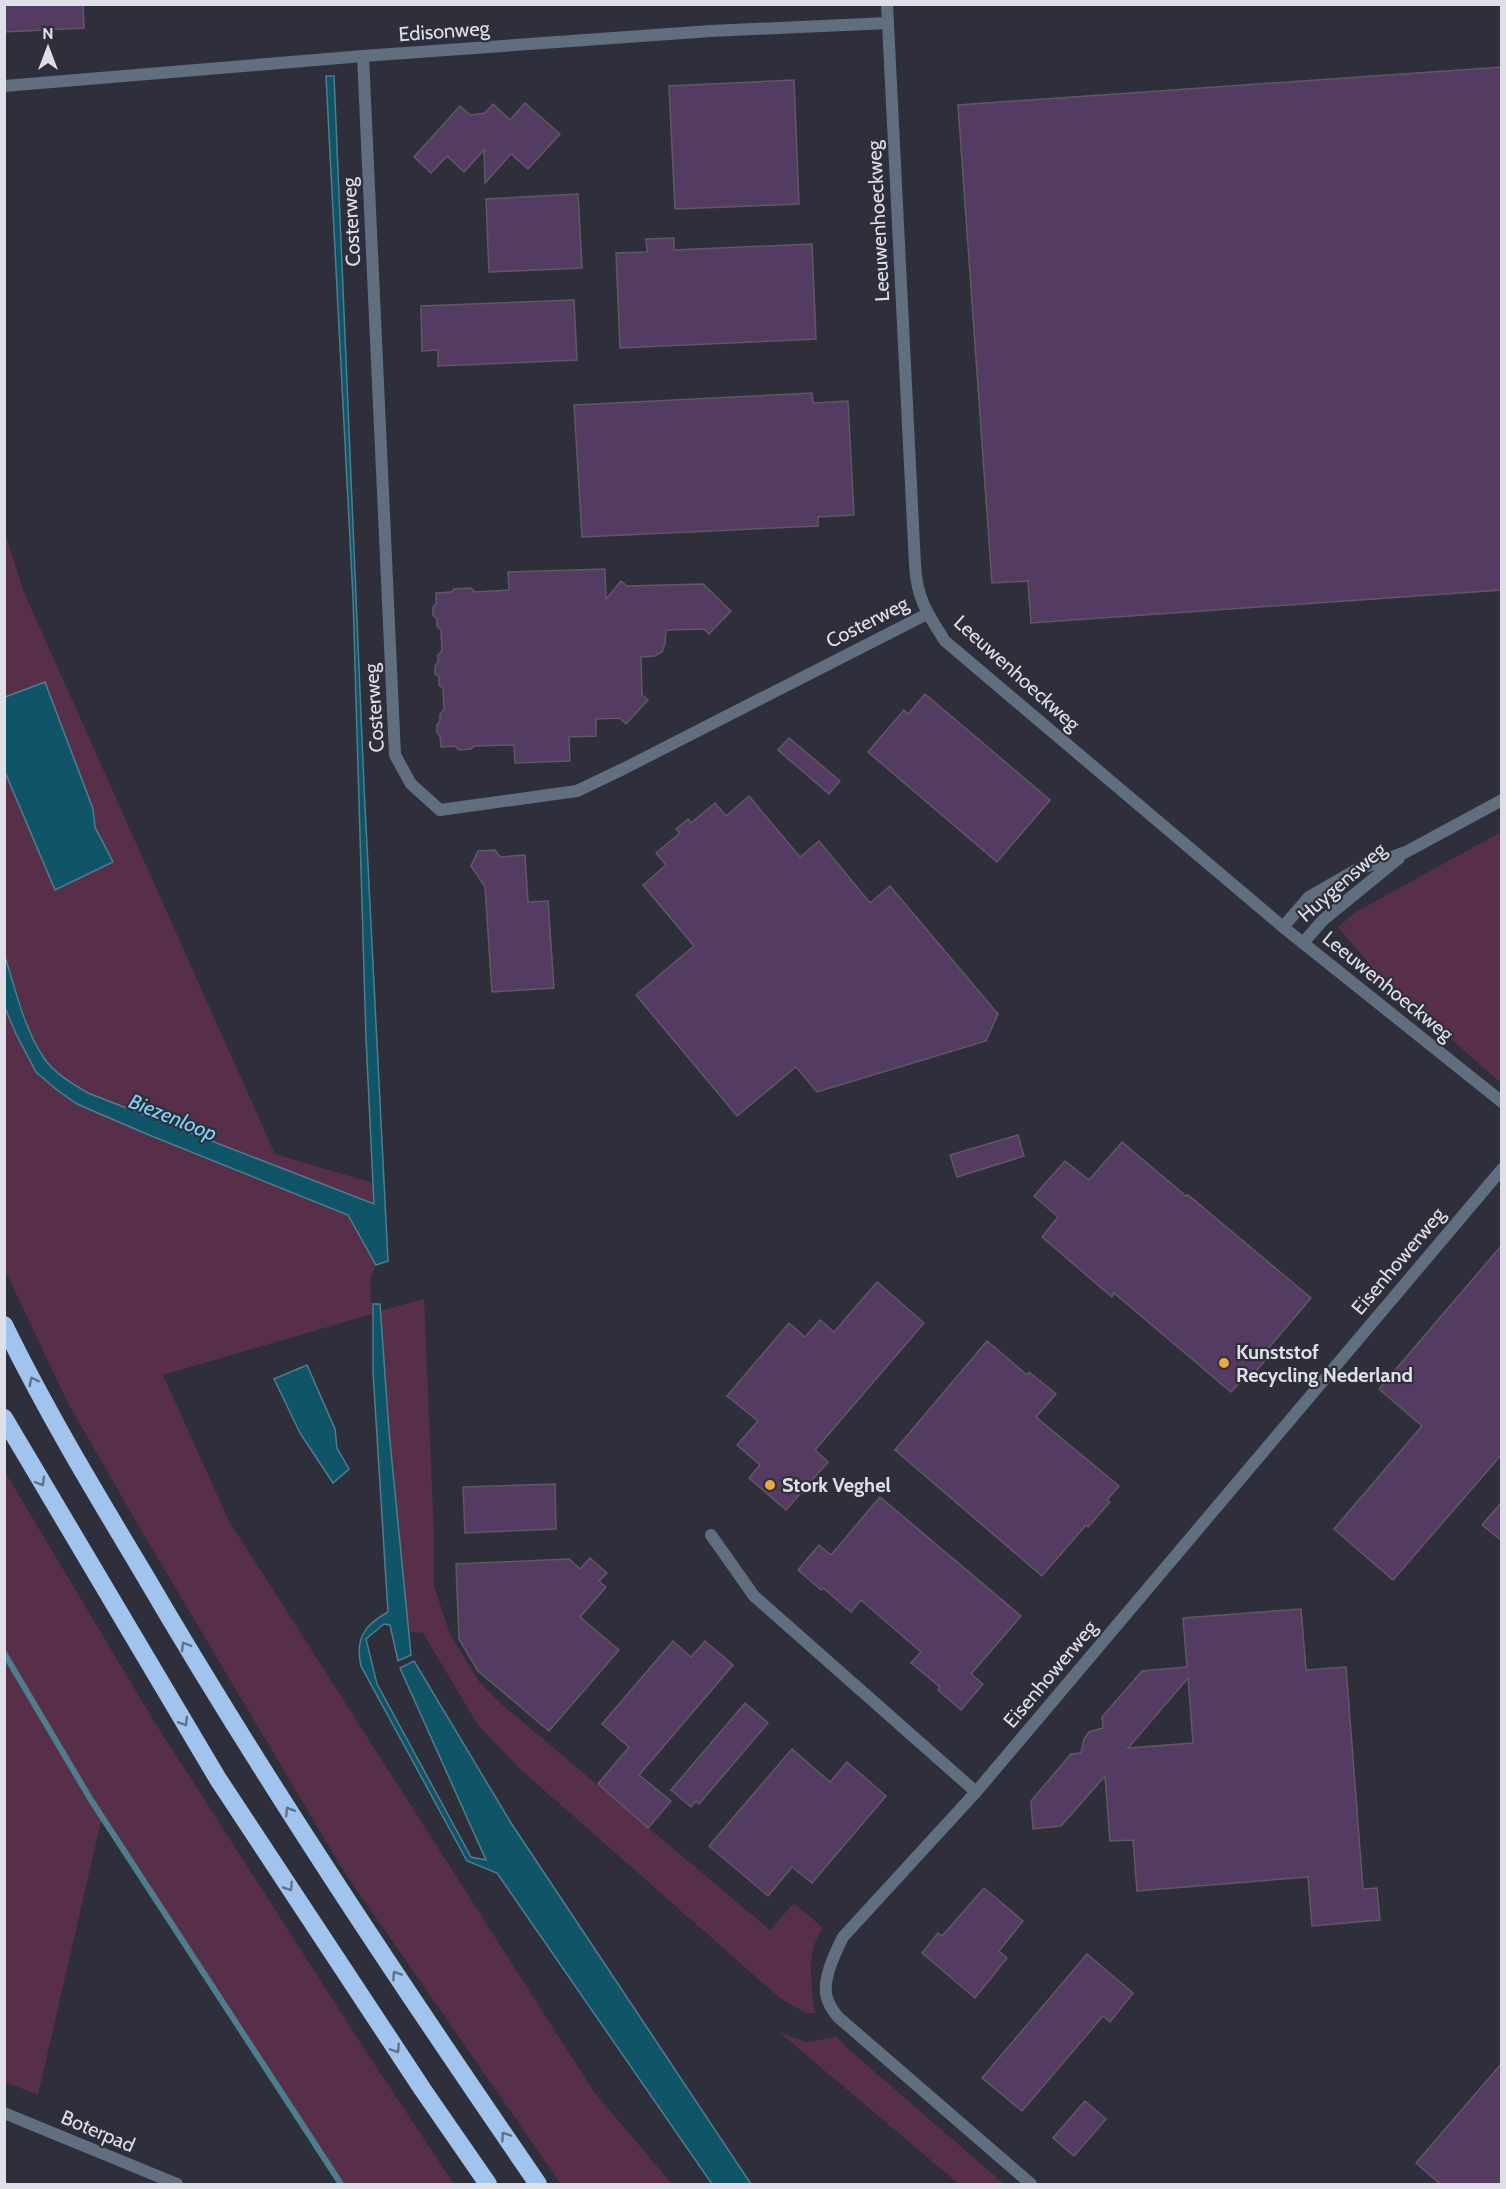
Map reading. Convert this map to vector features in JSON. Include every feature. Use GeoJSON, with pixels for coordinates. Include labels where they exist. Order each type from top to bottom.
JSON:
{"type":"FeatureCollection","features":[{"type":"Feature","properties":{"kind":"highway"},"geometry":{"type":"LineString","coordinates":[[4,1325],[52,1418],[196,1665],[350,1906],[538,2184]]}},
{"type":"Feature","properties":{"kind":"highway"},"geometry":{"type":"LineString","coordinates":[[8,1425],[218,1779],[423,2090],[488,2184]]}},
{"type":"Feature","properties":{"kind":"street","name":"Leeuwenhoeckweg"},"geometry":{"type":"LineString","coordinates":[[887,4],[916,587],[927,614],[945,641],[1283,927],[1502,1102]]}},
{"type":"Feature","properties":{"kind":"street","name":"Edisonweg"},"geometry":{"type":"LineString","coordinates":[[4,86],[363,56],[711,31],[888,23]]}},
{"type":"Feature","properties":{"kind":"street","name":"Costerweg"},"geometry":{"type":"LineString","coordinates":[[363,56],[394,755],[411,784],[440,810],[576,791],[927,614]]}},
{"type":"Feature","properties":{"kind":"street","name":"Huygensweg"},"geometry":{"type":"LineString","coordinates":[[1283,927],[1309,897],[1356,870],[1406,852],[1502,800]]}},
{"type":"Feature","properties":{"kind":"street","name":"Huygensweg"},"geometry":{"type":"LineString","coordinates":[[1303,943],[1323,920],[1406,852]]}},
{"type":"Feature","properties":{"kind":"street","name":"Eisenhowerweg"},"geometry":{"type":"LineString","coordinates":[[1030,2184],[837,2017],[826,1999],[827,1979],[832,1958],[843,1937],[975,1792],[1502,1168]]}},
{"type":"Feature","properties":{"kind":"street"},"geometry":{"type":"LineString","coordinates":[[711,1534],[754,1596],[975,1792]]}},
{"type":"Feature","properties":{"kind":"street","name":"Boterpad"},"geometry":{"type":"LineString","coordinates":[[4,2113],[177,2184]]}},
{"type":"Feature","properties":{"kind":"shaded area"},"geometry":{"type":"Polygon","coordinates":[[[4,530],[23,590],[275,1154],[373,1183],[374,1205],[87,1093],[66,1080],[44,1059],[30,1031],[5,957],[5,772],[29,826],[113,862],[95,827],[93,809],[45,682],[5,697],[4,530]]]}},
{"type":"Feature","properties":{"kind":"shaded area"},"geometry":{"type":"Polygon","coordinates":[[[1501,832],[1501,1083],[1385,982],[1338,927],[1356,912],[1501,832]]]}},
{"type":"Feature","properties":{"kind":"shaded area"},"geometry":{"type":"Polygon","coordinates":[[[4,1008],[36,1072],[77,1104],[348,1215],[376,1265],[370,1279],[372,1313],[424,1299],[434,1534],[434,1586],[450,1634],[480,1683],[499,1702],[770,1930],[794,1903],[823,1928],[817,1937],[811,1967],[816,2013],[806,2013],[780,1998],[519,1768],[478,1725],[423,1633],[412,1632],[392,1637],[384,1567],[372,1314],[163,1375],[229,1521],[594,2092],[672,2184],[561,2184],[343,1870],[68,1403],[5,1270],[4,1008]]]}},
{"type":"Feature","properties":{"kind":"shaded area"},"geometry":{"type":"Polygon","coordinates":[[[5,1472],[152,1718],[454,2184],[345,2184],[101,1821],[38,2095],[5,2082],[5,1472]]]}},
{"type":"Feature","properties":{"kind":"shaded area"},"geometry":{"type":"Polygon","coordinates":[[[779,2032],[806,2042],[837,2037],[1004,2184],[959,2184],[779,2032]]]}},
{"type":"Feature","properties":{"kind":"water"},"geometry":{"type":"Polygon","coordinates":[[[326,76],[334,76],[364,786],[388,1261],[376,1265],[348,1215],[77,1104],[36,1072],[5,1008],[5,957],[21,1009],[37,1047],[48,1063],[70,1082],[88,1093],[374,1204],[366,1039],[353,597],[326,76]]]}},
{"type":"Feature","properties":{"kind":"water"},"geometry":{"type":"Polygon","coordinates":[[[45,682],[93,809],[95,827],[113,862],[55,890],[5,772],[5,697],[45,682]]]}},
{"type":"Feature","properties":{"kind":"water"},"geometry":{"type":"Polygon","coordinates":[[[373,1304],[380,1304],[389,1431],[411,1655],[398,1661],[390,1625],[384,1624],[366,1639],[377,1684],[471,1857],[486,1860],[400,1668],[414,1661],[511,1823],[751,2184],[712,2184],[497,1873],[467,1861],[361,1666],[359,1648],[363,1634],[373,1622],[388,1612],[373,1372],[373,1304]]]}},
{"type":"Feature","properties":{"kind":"water"},"geometry":{"type":"Polygon","coordinates":[[[307,1365],[335,1429],[337,1448],[349,1469],[333,1483],[300,1433],[274,1379],[307,1365]]]}},
{"type":"Feature","properties":{"kind":"building"},"geometry":{"type":"Polygon","coordinates":[[[4,4],[83,4],[84,28],[4,32],[4,4]]]}},
{"type":"Feature","properties":{"kind":"building"},"geometry":{"type":"Polygon","coordinates":[[[1502,67],[1502,590],[1031,623],[1028,581],[992,583],[958,105],[1502,67]]]}},
{"type":"Feature","properties":{"kind":"building"},"geometry":{"type":"Polygon","coordinates":[[[794,80],[799,204],[675,209],[669,86],[794,80]]]}},
{"type":"Feature","properties":{"kind":"building"},"geometry":{"type":"Polygon","coordinates":[[[525,103],[560,134],[528,169],[511,154],[485,183],[484,150],[464,172],[447,156],[431,173],[414,157],[460,106],[470,115],[485,113],[493,104],[510,120],[525,103]]]}},
{"type":"Feature","properties":{"kind":"building"},"geometry":{"type":"Polygon","coordinates":[[[578,194],[582,268],[489,272],[486,199],[578,194]]]}},
{"type":"Feature","properties":{"kind":"building"},"geometry":{"type":"Polygon","coordinates":[[[674,238],[674,250],[812,244],[816,339],[620,348],[616,253],[647,252],[646,239],[674,238]]]}},
{"type":"Feature","properties":{"kind":"building"},"geometry":{"type":"Polygon","coordinates":[[[574,300],[577,360],[438,366],[438,350],[422,351],[421,306],[574,300]]]}},
{"type":"Feature","properties":{"kind":"building"},"geometry":{"type":"Polygon","coordinates":[[[812,393],[813,403],[848,401],[854,515],[818,517],[818,526],[582,537],[574,405],[812,393]]]}},
{"type":"Feature","properties":{"kind":"building"},"geometry":{"type":"Polygon","coordinates":[[[605,569],[606,599],[621,581],[627,586],[703,584],[731,611],[709,634],[704,629],[666,630],[662,652],[655,656],[641,657],[642,695],[648,700],[626,724],[620,718],[596,719],[596,736],[569,737],[570,761],[515,763],[514,745],[474,746],[471,749],[459,750],[455,746],[441,747],[437,725],[440,721],[440,714],[444,710],[443,688],[439,685],[439,677],[435,674],[438,655],[442,651],[441,630],[433,615],[436,593],[471,588],[475,592],[509,590],[508,572],[605,569]]]}},
{"type":"Feature","properties":{"kind":"building"},"geometry":{"type":"Polygon","coordinates":[[[925,694],[1050,800],[997,862],[868,752],[904,710],[908,714],[925,694]]]}},
{"type":"Feature","properties":{"kind":"building"},"geometry":{"type":"Polygon","coordinates":[[[789,738],[840,781],[829,794],[778,750],[789,738]]]}},
{"type":"Feature","properties":{"kind":"building"},"geometry":{"type":"Polygon","coordinates":[[[749,796],[800,857],[819,841],[870,903],[890,886],[998,1014],[986,1041],[817,1092],[796,1067],[737,1116],[636,995],[694,946],[643,885],[666,865],[656,853],[680,833],[676,829],[688,819],[691,823],[715,803],[726,816],[749,796]]]}},
{"type":"Feature","properties":{"kind":"building"},"geometry":{"type":"Polygon","coordinates":[[[495,850],[500,857],[525,855],[528,902],[548,901],[554,988],[492,992],[485,887],[471,866],[478,851],[495,850]]]}},
{"type":"Feature","properties":{"kind":"building"},"geometry":{"type":"Polygon","coordinates":[[[1018,1135],[1024,1156],[957,1177],[950,1155],[1018,1135]]]}},
{"type":"Feature","properties":{"kind":"building"},"geometry":{"type":"Polygon","coordinates":[[[1122,1142],[1311,1298],[1266,1351],[1270,1354],[1251,1378],[1247,1374],[1231,1392],[1114,1293],[1112,1297],[1042,1237],[1058,1217],[1034,1196],[1065,1161],[1089,1180],[1122,1142]]]}},
{"type":"Feature","properties":{"kind":"building"},"geometry":{"type":"Polygon","coordinates":[[[1502,1245],[1502,1454],[1393,1580],[1334,1529],[1422,1426],[1379,1389],[1502,1245]]]}},
{"type":"Feature","properties":{"kind":"building"},"geometry":{"type":"Polygon","coordinates":[[[877,1282],[924,1323],[815,1450],[828,1462],[786,1510],[749,1478],[760,1465],[737,1445],[758,1421],[727,1396],[789,1323],[805,1337],[820,1320],[834,1332],[877,1282]]]}},
{"type":"Feature","properties":{"kind":"building"},"geometry":{"type":"Polygon","coordinates":[[[987,1341],[1027,1375],[1029,1372],[1056,1394],[1036,1417],[1119,1486],[1107,1500],[1110,1502],[1088,1527],[1086,1525],[1042,1576],[895,1450],[987,1341]]]}},
{"type":"Feature","properties":{"kind":"building"},"geometry":{"type":"Polygon","coordinates":[[[555,1484],[556,1529],[465,1533],[463,1487],[555,1484]]]}},
{"type":"Feature","properties":{"kind":"building"},"geometry":{"type":"Polygon","coordinates":[[[880,1497],[1021,1616],[971,1674],[983,1684],[961,1710],[938,1690],[940,1687],[911,1663],[921,1652],[861,1600],[851,1612],[798,1570],[819,1545],[831,1555],[880,1497]]]}},
{"type":"Feature","properties":{"kind":"building"},"geometry":{"type":"Polygon","coordinates":[[[1502,1502],[1502,1541],[1482,1525],[1502,1502]]]}},
{"type":"Feature","properties":{"kind":"building"},"geometry":{"type":"Polygon","coordinates":[[[590,1558],[607,1573],[599,1581],[606,1587],[580,1617],[619,1650],[549,1731],[478,1671],[459,1639],[456,1564],[569,1559],[580,1569],[590,1558]]]}},
{"type":"Feature","properties":{"kind":"building"},"geometry":{"type":"Polygon","coordinates":[[[1301,1609],[1306,1670],[1346,1667],[1363,1889],[1377,1888],[1380,1920],[1312,1926],[1308,1877],[1137,1891],[1133,1840],[1110,1841],[1105,1776],[1061,1826],[1033,1829],[1031,1801],[1071,1754],[1081,1753],[1084,1739],[1089,1732],[1103,1728],[1102,1717],[1142,1671],[1187,1667],[1183,1618],[1301,1609]],[[1188,1678],[1128,1748],[1193,1743],[1188,1678]]]}},
{"type":"Feature","properties":{"kind":"building"},"geometry":{"type":"Polygon","coordinates":[[[673,1641],[691,1657],[705,1641],[733,1665],[639,1775],[671,1801],[648,1828],[598,1784],[629,1747],[602,1724],[673,1641]]]}},
{"type":"Feature","properties":{"kind":"building"},"geometry":{"type":"Polygon","coordinates":[[[745,1703],[768,1723],[699,1804],[696,1801],[691,1807],[671,1790],[745,1703]]]}},
{"type":"Feature","properties":{"kind":"building"},"geometry":{"type":"Polygon","coordinates":[[[792,1749],[830,1782],[847,1762],[886,1796],[812,1883],[792,1867],[768,1896],[709,1846],[792,1749]]]}},
{"type":"Feature","properties":{"kind":"building"},"geometry":{"type":"Polygon","coordinates":[[[984,1888],[1023,1921],[999,1951],[1007,1958],[975,1998],[922,1953],[938,1933],[942,1936],[984,1888]]]}},
{"type":"Feature","properties":{"kind":"building"},"geometry":{"type":"Polygon","coordinates":[[[1087,1954],[1133,1993],[1110,2022],[1103,2016],[1022,2111],[982,2078],[1087,1954]]]}},
{"type":"Feature","properties":{"kind":"building"},"geometry":{"type":"Polygon","coordinates":[[[1502,2063],[1502,2184],[1440,2184],[1416,2163],[1502,2063]]]}},
{"type":"Feature","properties":{"kind":"building"},"geometry":{"type":"Polygon","coordinates":[[[1085,2101],[1106,2119],[1074,2156],[1053,2138],[1085,2101]]]}},
{"type":"Feature","properties":{"kind":"waterway"},"geometry":{"type":"LineString","coordinates":[[4,1653],[91,1800],[341,2184]]}},
{"type":"Feature","properties":{"kind":"place","name":"Kunststof Recycling Nederland"},"geometry":{"type":"Point","coordinates":[1224,1363]}},
{"type":"Feature","properties":{"kind":"place","name":"Stork Veghel"},"geometry":{"type":"Point","coordinates":[770,1485]}},
{"type":"Feature","properties":{"kind":"water label","name":"Biezenloop"},"geometry":{"type":"Point","coordinates":[173,1117]}}]}
